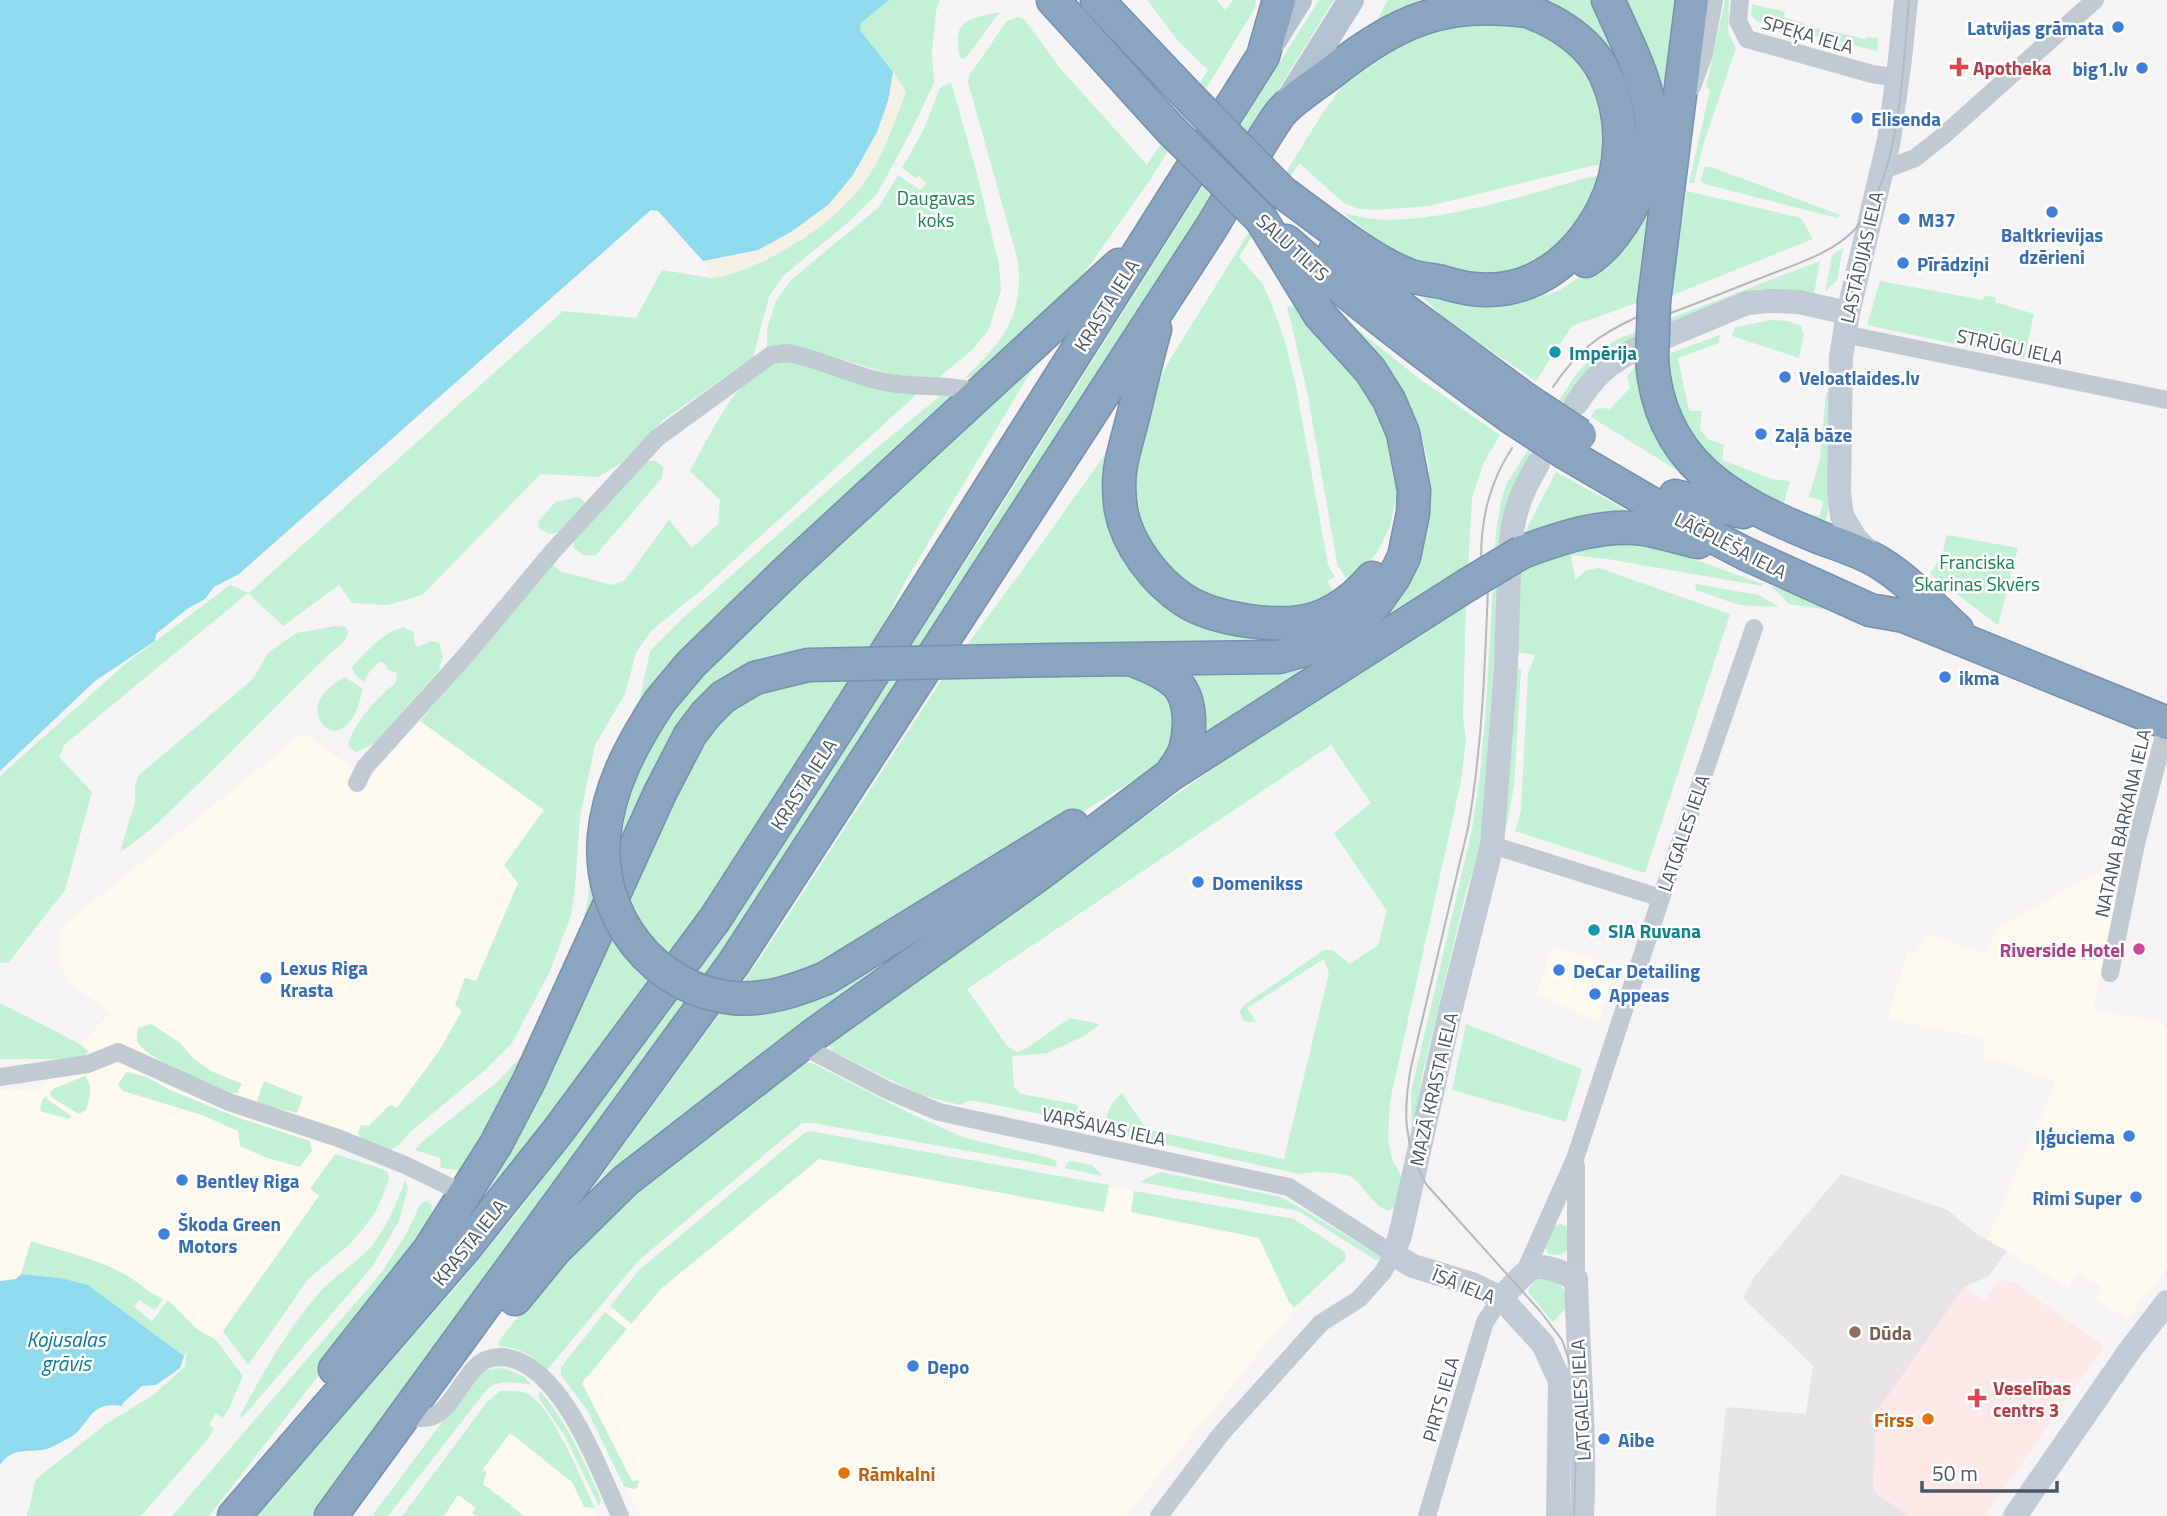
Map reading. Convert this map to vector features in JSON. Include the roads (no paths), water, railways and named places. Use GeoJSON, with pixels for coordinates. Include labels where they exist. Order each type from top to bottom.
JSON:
{"type":"FeatureCollection","features":[{"type":"Feature","properties":{"kind":"highway","name":"SALU TILTS"},"geometry":{"type":"LineString","coordinates":[[1053,0],[1170,129],[1261,219],[1348,296],[1430,359],[1518,408],[1573,444]]}},
{"type":"Feature","properties":{"kind":"highway","name":"SALU TILTS"},"geometry":{"type":"LineString","coordinates":[[1097,0],[1282,192],[1322,240],[1518,408]]}},
{"type":"Feature","properties":{"kind":"highway"},"geometry":{"type":"LineString","coordinates":[[1263,56],[1279,0]]}},
{"type":"Feature","properties":{"kind":"highway"},"geometry":{"type":"LineString","coordinates":[[1531,282],[1546,282],[1564,275],[1591,258],[1614,234],[1631,210],[1643,184],[1653,131],[1650,104],[1642,78],[1608,0]]}},
{"type":"Feature","properties":{"kind":"highway"},"geometry":{"type":"LineString","coordinates":[[1692,0],[1654,301],[1652,348],[1654,380],[1660,408],[1670,431],[1686,454],[1717,485],[1772,518],[1879,562],[1902,579],[1970,643]]}},
{"type":"Feature","properties":{"kind":"highway"},"geometry":{"type":"LineString","coordinates":[[1281,113],[1405,17],[1436,5],[1466,1],[1507,4],[1548,18],[1585,45],[1605,74],[1616,103],[1620,136],[1617,168],[1605,204],[1590,234],[1569,257],[1531,282],[1511,288],[1474,289],[1410,276],[1372,256],[1282,192]]}},
{"type":"Feature","properties":{"kind":"highway","name":"KRASTA IELA"},"geometry":{"type":"LineString","coordinates":[[234,1516],[465,1248],[558,1131],[715,919],[863,690],[1263,56]]}},
{"type":"Feature","properties":{"kind":"highway","name":"KRASTA IELA"},"geometry":{"type":"LineString","coordinates":[[331,1516],[734,963],[1160,307],[1281,113]]}},
{"type":"Feature","properties":{"kind":"highway"},"geometry":{"type":"LineString","coordinates":[[222,1516],[429,1250],[496,1144],[529,1081],[660,793],[690,735],[723,697],[755,678],[808,665],[1279,657],[1308,649],[1353,626],[1375,604],[1404,557],[1415,490],[1403,433],[1389,400],[1370,370],[1320,315],[1261,219]]}},
{"type":"Feature","properties":{"kind":"highway"},"geometry":{"type":"LineString","coordinates":[[1129,658],[1168,677],[1178,685],[1185,699],[1189,734],[1184,754],[1167,777],[1073,826],[826,978],[773,996],[734,998],[714,995],[675,980],[631,938],[622,924],[607,883],[603,859],[604,836],[609,810],[627,757],[660,701],[691,664],[788,570],[1148,238]]}},
{"type":"Feature","properties":{"kind":"highway"},"geometry":{"type":"LineString","coordinates":[[1160,307],[1121,456],[1119,485],[1122,513],[1135,547],[1160,579],[1184,600],[1211,612],[1252,622],[1285,623],[1316,619],[1344,606],[1364,587],[1384,564],[1409,526]]}},
{"type":"Feature","properties":{"kind":"highway","name":"LĀČPLĒŠA IELA"},"geometry":{"type":"LineString","coordinates":[[1573,444],[1765,542],[1867,590],[1904,616]]}},
{"type":"Feature","properties":{"kind":"highway","name":"LĀČPLĒŠA IELA"},"geometry":{"type":"LineString","coordinates":[[1573,444],[1673,516],[1746,554],[1870,610],[1904,616],[2167,723]]}},
{"type":"Feature","properties":{"kind":"highway"},"geometry":{"type":"LineString","coordinates":[[1675,496],[1772,518]]}},
{"type":"Feature","properties":{"kind":"highway"},"geometry":{"type":"LineString","coordinates":[[440,1369],[494,1325],[555,1250],[625,1181],[811,1036],[1038,875],[1167,777],[1467,585],[1514,556],[1578,533],[1624,528],[1646,529],[1746,554]]}},
{"type":"Feature","properties":{"kind":"main road","name":"KRASTA IELA"},"geometry":{"type":"LineString","coordinates":[[1263,56],[1299,0]]}},
{"type":"Feature","properties":{"kind":"main road","name":"KRASTA IELA"},"geometry":{"type":"LineString","coordinates":[[1281,113],[1351,0]]}},
{"type":"Feature","properties":{"kind":"street"},"geometry":{"type":"LineString","coordinates":[[1674,139],[1704,54],[1714,0]]}},
{"type":"Feature","properties":{"kind":"street","name":"SPEĶA IELA"},"geometry":{"type":"LineString","coordinates":[[1740,0],[1738,21],[1747,39],[1872,75],[1898,78]]}},
{"type":"Feature","properties":{"kind":"street","name":"LASTĀDIJAS IELA"},"geometry":{"type":"LineString","coordinates":[[1879,562],[1856,539],[1842,516],[1839,492],[1839,396],[1846,323],[1889,140],[1906,0]]}},
{"type":"Feature","properties":{"kind":"street"},"geometry":{"type":"LineString","coordinates":[[1881,171],[1914,158],[1943,136],[2095,0]]}},
{"type":"Feature","properties":{"kind":"street"},"geometry":{"type":"LineString","coordinates":[[1576,404],[1592,380],[1604,368],[1747,303],[1799,302],[1846,323]]}},
{"type":"Feature","properties":{"kind":"street","name":"STRŪGU IELA"},"geometry":{"type":"LineString","coordinates":[[1846,323],[2167,400]]}},
{"type":"Feature","properties":{"kind":"street"},"geometry":{"type":"LineString","coordinates":[[357,783],[365,767],[466,655],[553,551],[657,438],[771,355],[797,355],[894,384],[961,387],[977,394]]}},
{"type":"Feature","properties":{"kind":"street","name":"MAZĀ KRASTA IELA"},"geometry":{"type":"LineString","coordinates":[[1159,1516],[1221,1434],[1321,1323],[1359,1299],[1383,1272],[1400,1236],[1450,1012],[1492,845],[1514,556],[1513,523],[1518,502],[1538,464]]}},
{"type":"Feature","properties":{"kind":"street"},"geometry":{"type":"LineString","coordinates":[[1814,535],[1833,529],[1842,516]]}},
{"type":"Feature","properties":{"kind":"street","name":"LATGALES IELA"},"geometry":{"type":"LineString","coordinates":[[1501,1298],[1527,1269],[1576,1158],[1661,898],[1754,628]]}},
{"type":"Feature","properties":{"kind":"street","name":"NATANA BARKANA IELA"},"geometry":{"type":"LineString","coordinates":[[2110,973],[2136,844],[2167,723]]}},
{"type":"Feature","properties":{"kind":"street"},"geometry":{"type":"LineString","coordinates":[[1492,845],[1661,898]]}},
{"type":"Feature","properties":{"kind":"street","name":"VARŠAVAS IELA"},"geometry":{"type":"LineString","coordinates":[[811,1036],[816,1053],[887,1090],[939,1112],[1289,1187],[1393,1254]]}},
{"type":"Feature","properties":{"kind":"street"},"geometry":{"type":"LineString","coordinates":[[0,1077],[88,1064],[118,1052],[229,1102],[338,1138],[405,1165],[465,1194]]}},
{"type":"Feature","properties":{"kind":"street","name":"LATGALES IELA"},"geometry":{"type":"LineString","coordinates":[[1576,1158],[1578,1352],[1583,1395],[1582,1516]]}},
{"type":"Feature","properties":{"kind":"street","name":"ĪSĀ IELA"},"geometry":{"type":"LineString","coordinates":[[1393,1254],[1413,1266],[1472,1284],[1501,1298],[1543,1344],[1552,1361]]}},
{"type":"Feature","properties":{"kind":"street"},"geometry":{"type":"LineString","coordinates":[[1527,1269],[1553,1267],[1576,1279]]}},
{"type":"Feature","properties":{"kind":"street","name":"PIRTS IELA"},"geometry":{"type":"LineString","coordinates":[[1427,1516],[1485,1322],[1501,1298]]}},
{"type":"Feature","properties":{"kind":"street"},"geometry":{"type":"LineString","coordinates":[[2015,1516],[2123,1360],[2167,1303]]}},
{"type":"Feature","properties":{"kind":"street"},"geometry":{"type":"LineString","coordinates":[[404,1418],[432,1416],[449,1402],[481,1362],[494,1357],[517,1360],[545,1380],[578,1423],[620,1516]]}},
{"type":"Feature","properties":{"kind":"street","name":"LATGALES IELA"},"geometry":{"type":"LineString","coordinates":[[1552,1361],[1560,1381],[1558,1516]]}},
{"type":"Feature","properties":{"kind":"water"},"geometry":{"type":"Polygon","coordinates":[[[0,0],[889,0],[861,23],[860,30],[893,72],[888,101],[877,132],[853,175],[828,205],[791,232],[758,250],[703,261],[658,211],[651,210],[239,574],[214,587],[205,599],[187,609],[156,634],[155,641],[95,681],[0,771],[0,0]]]}},
{"type":"Feature","properties":{"kind":"water","name":"Kojusalas grāvis"},"geometry":{"type":"Polygon","coordinates":[[[21,1274],[61,1278],[88,1285],[184,1356],[180,1368],[156,1385],[142,1386],[122,1406],[110,1405],[95,1411],[75,1434],[67,1439],[45,1449],[14,1453],[0,1465],[0,1281],[16,1279],[21,1274]]]}},
{"type":"Feature","properties":{"kind":"tram line"},"geometry":{"type":"LineString","coordinates":[[1668,314],[1811,258],[1836,245],[1857,227],[1872,205],[1891,150],[1902,87],[1909,0]]}},
{"type":"Feature","properties":{"kind":"tram line"},"geometry":{"type":"LineString","coordinates":[[1553,387],[1589,345],[1637,317]]}},
{"type":"Feature","properties":{"kind":"tram line"},"geometry":{"type":"LineString","coordinates":[[1481,560],[1488,502],[1497,474],[1512,448]]}},
{"type":"Feature","properties":{"kind":"tram line"},"geometry":{"type":"LineString","coordinates":[[1488,587],[1482,708],[1473,798],[1411,1067],[1407,1127],[1413,1155],[1426,1184],[1540,1311],[1562,1340],[1572,1369],[1577,1415],[1574,1516]]}},
{"type":"Feature","properties":{"kind":"place","name":"Latvijas grāmata"},"geometry":{"type":"Point","coordinates":[2118,27]}},
{"type":"Feature","properties":{"kind":"place","name":"Apotheka"},"geometry":{"type":"Point","coordinates":[1959,67]}},
{"type":"Feature","properties":{"kind":"place","name":"big1.lv"},"geometry":{"type":"Point","coordinates":[2142,68]}},
{"type":"Feature","properties":{"kind":"place","name":"Elisenda"},"geometry":{"type":"Point","coordinates":[1857,118]}},
{"type":"Feature","properties":{"kind":"place","name":"Baltkrievijas dzērieni"},"geometry":{"type":"Point","coordinates":[2052,212]}},
{"type":"Feature","properties":{"kind":"place","name":"M37"},"geometry":{"type":"Point","coordinates":[1904,219]}},
{"type":"Feature","properties":{"kind":"place","name":"Pīrādziņi"},"geometry":{"type":"Point","coordinates":[1903,263]}},
{"type":"Feature","properties":{"kind":"place","name":"Impērija"},"geometry":{"type":"Point","coordinates":[1555,352]}},
{"type":"Feature","properties":{"kind":"place","name":"Veloatlaides.lv"},"geometry":{"type":"Point","coordinates":[1785,377]}},
{"type":"Feature","properties":{"kind":"place","name":"Zaļā bāze"},"geometry":{"type":"Point","coordinates":[1761,434]}},
{"type":"Feature","properties":{"kind":"place","name":"ikma"},"geometry":{"type":"Point","coordinates":[1945,677]}},
{"type":"Feature","properties":{"kind":"place","name":"Domenikss"},"geometry":{"type":"Point","coordinates":[1198,882]}},
{"type":"Feature","properties":{"kind":"place","name":"SIA Ruvana"},"geometry":{"type":"Point","coordinates":[1594,930]}},
{"type":"Feature","properties":{"kind":"place","name":"Riverside Hotel"},"geometry":{"type":"Point","coordinates":[2139,949]}},
{"type":"Feature","properties":{"kind":"place","name":"DeCar Detailing"},"geometry":{"type":"Point","coordinates":[1559,970]}},
{"type":"Feature","properties":{"kind":"place","name":"Lexus Riga Krasta"},"geometry":{"type":"Point","coordinates":[266,978]}},
{"type":"Feature","properties":{"kind":"place","name":"Appeas"},"geometry":{"type":"Point","coordinates":[1595,994]}},
{"type":"Feature","properties":{"kind":"place","name":"Iļģuciema"},"geometry":{"type":"Point","coordinates":[2129,1136]}},
{"type":"Feature","properties":{"kind":"place","name":"Bentley Riga"},"geometry":{"type":"Point","coordinates":[182,1180]}},
{"type":"Feature","properties":{"kind":"place","name":"Rimi Super"},"geometry":{"type":"Point","coordinates":[2136,1197]}},
{"type":"Feature","properties":{"kind":"place","name":"Škoda Green Motors"},"geometry":{"type":"Point","coordinates":[164,1234]}},
{"type":"Feature","properties":{"kind":"place","name":"Dūda"},"geometry":{"type":"Point","coordinates":[1855,1332]}},
{"type":"Feature","properties":{"kind":"place","name":"Depo"},"geometry":{"type":"Point","coordinates":[913,1366]}},
{"type":"Feature","properties":{"kind":"place","name":"Veselības centrs 3"},"geometry":{"type":"Point","coordinates":[1977,1398]}},
{"type":"Feature","properties":{"kind":"place","name":"Firss"},"geometry":{"type":"Point","coordinates":[1928,1419]}},
{"type":"Feature","properties":{"kind":"place","name":"Aibe"},"geometry":{"type":"Point","coordinates":[1604,1439]}},
{"type":"Feature","properties":{"kind":"place","name":"Rāmkalni"},"geometry":{"type":"Point","coordinates":[844,1473]}},
{"type":"Feature","properties":{"kind":"park label","name":"Daugavas koks"},"geometry":{"type":"Point","coordinates":[936,208]}},
{"type":"Feature","properties":{"kind":"park label","name":"Franciska Skarinas Skvērs"},"geometry":{"type":"Point","coordinates":[1977,572]}}]}
